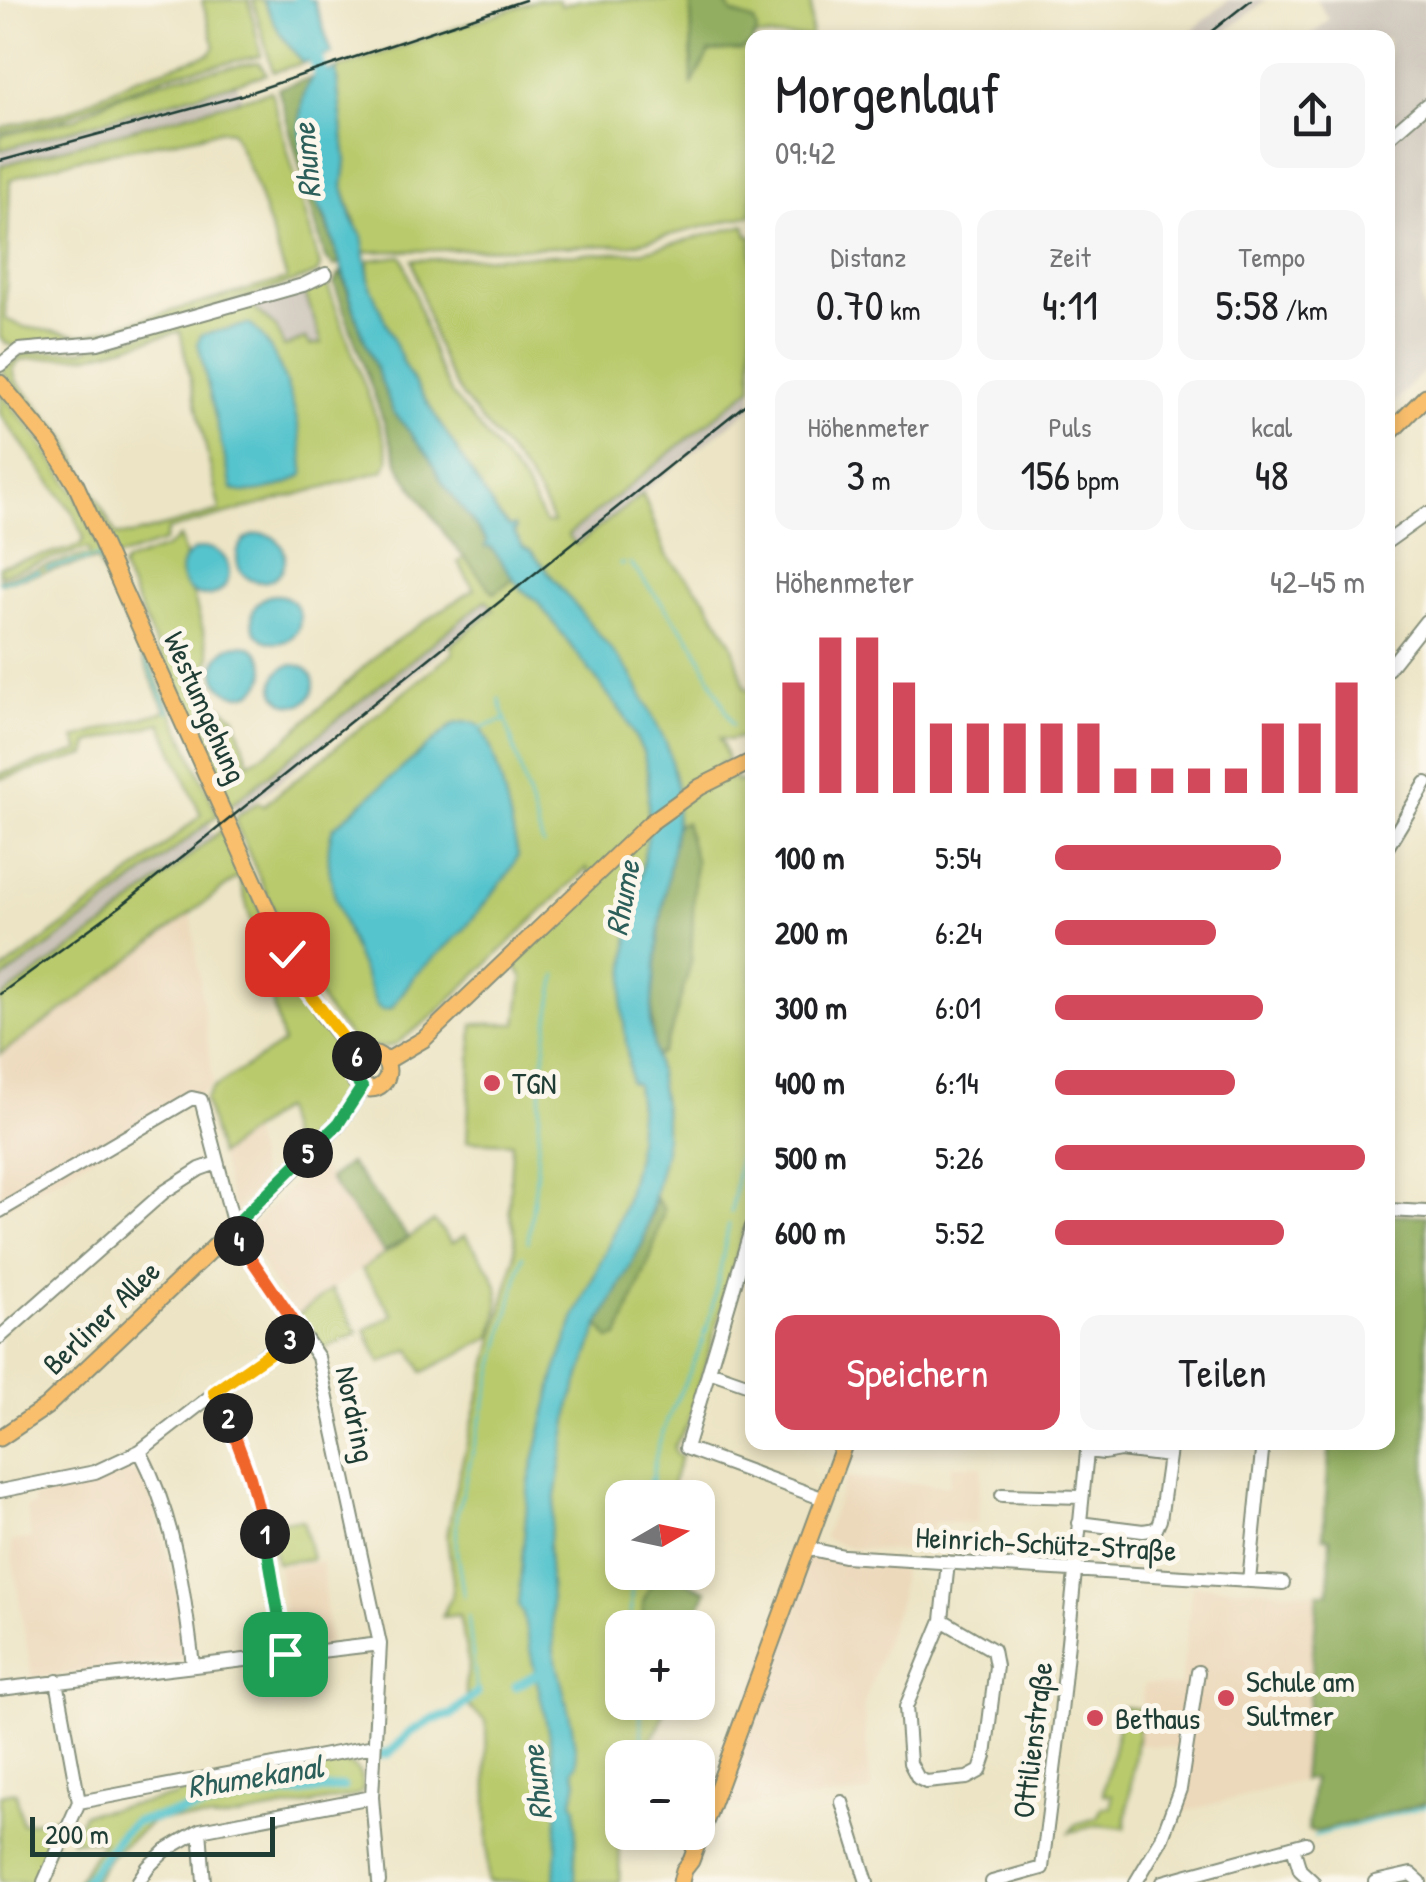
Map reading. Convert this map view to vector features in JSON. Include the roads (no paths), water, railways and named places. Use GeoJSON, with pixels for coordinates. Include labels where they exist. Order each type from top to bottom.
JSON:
{"type":"FeatureCollection","features":[{"type":"Feature","properties":{"kind":"main road","name":"Westumgehung"},"geometry":{"type":"LineString","coordinates":[[0,383],[50,442],[76,485],[270,920],[304,987],[358,1058]]}},
{"type":"Feature","properties":{"kind":"main road"},"geometry":{"type":"LineString","coordinates":[[1395,428],[1426,396]]}},
{"type":"Feature","properties":{"kind":"main road"},"geometry":{"type":"LineString","coordinates":[[385,1062],[424,1039],[650,823],[723,773],[745,764]]}},
{"type":"Feature","properties":{"kind":"main road"},"geometry":{"type":"LineString","coordinates":[[374,1054],[385,1062],[387,1073],[382,1083],[362,1087],[354,1080],[352,1071],[358,1058],[374,1054]]}},
{"type":"Feature","properties":{"kind":"main road","name":"Berliner Allee"},"geometry":{"type":"LineString","coordinates":[[0,1438],[46,1407],[232,1228],[338,1124],[362,1087]]}},
{"type":"Feature","properties":{"kind":"main road"},"geometry":{"type":"LineString","coordinates":[[681,1882],[692,1861],[841,1450]]}},
{"type":"Feature","properties":{"kind":"main road"},"geometry":{"type":"LineString","coordinates":[[692,1861],[693,1882]]}},
{"type":"Feature","properties":{"kind":"street"},"geometry":{"type":"LineString","coordinates":[[1395,132],[1426,105]]}},
{"type":"Feature","properties":{"kind":"street"},"geometry":{"type":"LineString","coordinates":[[0,365],[19,350],[98,343],[302,285],[326,274]]}},
{"type":"Feature","properties":{"kind":"street"},"geometry":{"type":"LineString","coordinates":[[1395,537],[1426,514]]}},
{"type":"Feature","properties":{"kind":"street"},"geometry":{"type":"LineString","coordinates":[[1395,659],[1426,621]]}},
{"type":"Feature","properties":{"kind":"street"},"geometry":{"type":"LineString","coordinates":[[1395,834],[1426,783]]}},
{"type":"Feature","properties":{"kind":"street","name":"Nordring"},"geometry":{"type":"LineString","coordinates":[[0,1211],[192,1098],[201,1100],[232,1228],[318,1357],[380,1644],[372,1791],[379,1882]]}},
{"type":"Feature","properties":{"kind":"street"},"geometry":{"type":"LineString","coordinates":[[0,1337],[164,1192],[217,1163]]}},
{"type":"Feature","properties":{"kind":"street"},"geometry":{"type":"LineString","coordinates":[[1395,1210],[1426,1211]]}},
{"type":"Feature","properties":{"kind":"street"},"geometry":{"type":"LineString","coordinates":[[745,1249],[686,1448],[824,1499]]}},
{"type":"Feature","properties":{"kind":"street"},"geometry":{"type":"LineString","coordinates":[[0,1491],[95,1472],[140,1450],[214,1392],[301,1332]]}},
{"type":"Feature","properties":{"kind":"street"},"geometry":{"type":"LineString","coordinates":[[709,1370],[745,1383]]}},
{"type":"Feature","properties":{"kind":"street"},"geometry":{"type":"LineString","coordinates":[[214,1392],[232,1427],[254,1490],[285,1654]]}},
{"type":"Feature","properties":{"kind":"street"},"geometry":{"type":"LineString","coordinates":[[140,1450],[156,1481],[173,1536],[193,1665]]}},
{"type":"Feature","properties":{"kind":"street"},"geometry":{"type":"LineString","coordinates":[[1075,1568],[1087,1450]]}},
{"type":"Feature","properties":{"kind":"street"},"geometry":{"type":"LineString","coordinates":[[1094,1450],[1104,1454],[1120,1450]]}},
{"type":"Feature","properties":{"kind":"street"},"geometry":{"type":"LineString","coordinates":[[1079,1523],[1143,1532],[1156,1529],[1170,1450]]}},
{"type":"Feature","properties":{"kind":"street"},"geometry":{"type":"LineString","coordinates":[[1249,1581],[1263,1450]]}},
{"type":"Feature","properties":{"kind":"street"},"geometry":{"type":"LineString","coordinates":[[1002,1494],[1082,1497]]}},
{"type":"Feature","properties":{"kind":"street","name":"Heinrich-Schütz-Straße"},"geometry":{"type":"LineString","coordinates":[[806,1548],[844,1556],[1283,1584]]}},
{"type":"Feature","properties":{"kind":"street"},"geometry":{"type":"LineString","coordinates":[[942,1620],[993,1650],[996,1666],[980,1770],[967,1778],[926,1782],[918,1778],[910,1763],[906,1707],[942,1620],[948,1562]]}},
{"type":"Feature","properties":{"kind":"street","name":"Ottilienstraße"},"geometry":{"type":"LineString","coordinates":[[995,1882],[1042,1868],[1075,1568]]}},
{"type":"Feature","properties":{"kind":"street"},"geometry":{"type":"LineString","coordinates":[[0,1690],[380,1644]]}},
{"type":"Feature","properties":{"kind":"street"},"geometry":{"type":"LineString","coordinates":[[1136,1882],[1162,1840],[1180,1789],[1198,1672]]}},
{"type":"Feature","properties":{"kind":"street"},"geometry":{"type":"LineString","coordinates":[[44,1882],[80,1802],[57,1681]]}},
{"type":"Feature","properties":{"kind":"street"},"geometry":{"type":"LineString","coordinates":[[80,1802],[374,1746]]}},
{"type":"Feature","properties":{"kind":"street"},"geometry":{"type":"LineString","coordinates":[[138,1882],[166,1850],[200,1830],[372,1791],[363,1763],[346,1753]]}},
{"type":"Feature","properties":{"kind":"street"},"geometry":{"type":"LineString","coordinates":[[842,1802],[867,1882]]}},
{"type":"Feature","properties":{"kind":"street"},"geometry":{"type":"LineString","coordinates":[[200,1830],[204,1882]]}},
{"type":"Feature","properties":{"kind":"street"},"geometry":{"type":"LineString","coordinates":[[1163,1882],[1300,1845],[1300,1876],[1312,1882]]}},
{"type":"Feature","properties":{"kind":"street"},"geometry":{"type":"LineString","coordinates":[[1374,1882],[1410,1874],[1420,1882]]}},
{"type":"Feature","properties":{"kind":"water"},"geometry":{"type":"Polygon","coordinates":[[[263,0],[314,0],[332,54],[303,63],[281,35],[263,0]]]}},
{"type":"Feature","properties":{"kind":"water"},"geometry":{"type":"Polygon","coordinates":[[[336,69],[346,161],[343,187],[353,222],[362,236],[370,286],[407,371],[498,515],[509,527],[514,526],[523,547],[531,551],[631,674],[667,745],[677,787],[676,825],[650,1024],[665,1116],[665,1150],[643,1242],[599,1325],[571,1402],[548,1547],[554,1652],[577,1763],[573,1770],[577,1780],[573,1801],[575,1882],[555,1882],[554,1765],[523,1613],[518,1605],[529,1482],[555,1374],[575,1317],[614,1233],[636,1157],[639,1108],[636,1084],[630,1082],[622,1006],[629,936],[648,835],[648,773],[643,752],[625,717],[537,601],[521,589],[491,547],[485,547],[487,541],[393,411],[360,328],[327,220],[311,187],[302,149],[304,94],[311,78],[336,69]]]}},
{"type":"Feature","properties":{"kind":"water"},"geometry":{"type":"Polygon","coordinates":[[[249,324],[272,351],[290,393],[301,439],[303,475],[278,487],[248,492],[232,489],[198,343],[201,335],[249,324]]]}},
{"type":"Feature","properties":{"kind":"water"},"geometry":{"type":"Polygon","coordinates":[[[261,534],[278,541],[285,558],[278,575],[261,582],[244,575],[237,558],[244,541],[261,534]]]}},
{"type":"Feature","properties":{"kind":"water"},"geometry":{"type":"Polygon","coordinates":[[[205,548],[222,555],[229,572],[222,589],[205,596],[188,589],[181,572],[188,555],[205,548]]]}},
{"type":"Feature","properties":{"kind":"water"},"geometry":{"type":"Polygon","coordinates":[[[276,595],[293,602],[300,619],[293,636],[276,643],[259,636],[252,619],[259,602],[276,595]]]}},
{"type":"Feature","properties":{"kind":"water"},"geometry":{"type":"Polygon","coordinates":[[[240,645],[258,652],[265,670],[258,688],[240,695],[222,688],[215,670],[222,652],[240,645]]]}},
{"type":"Feature","properties":{"kind":"water"},"geometry":{"type":"Polygon","coordinates":[[[294,665],[308,671],[314,685],[308,699],[294,705],[280,699],[274,685],[280,671],[294,665]]]}},
{"type":"Feature","properties":{"kind":"water"},"geometry":{"type":"Polygon","coordinates":[[[464,722],[479,726],[491,749],[518,856],[463,931],[415,975],[392,1008],[382,1010],[376,1005],[334,893],[329,869],[333,828],[444,732],[464,722]]]}},
{"type":"Feature","properties":{"kind":"waterway","name":"Rhume"},"geometry":{"type":"LineString","coordinates":[[300,0],[326,94]]}},
{"type":"Feature","properties":{"kind":"waterway"},"geometry":{"type":"LineString","coordinates":[[47,569],[99,556],[169,712]]}},
{"type":"Feature","properties":{"kind":"waterway"},"geometry":{"type":"LineString","coordinates":[[630,563],[694,644],[733,725]]}},
{"type":"Feature","properties":{"kind":"waterway"},"geometry":{"type":"LineString","coordinates":[[0,582],[39,571]]}},
{"type":"Feature","properties":{"kind":"waterway"},"geometry":{"type":"LineString","coordinates":[[499,698],[543,845]]}},
{"type":"Feature","properties":{"kind":"waterway"},"geometry":{"type":"LineString","coordinates":[[479,728],[505,720]]}},
{"type":"Feature","properties":{"kind":"waterway"},"geometry":{"type":"LineString","coordinates":[[528,1242],[545,1046],[557,975]]}},
{"type":"Feature","properties":{"kind":"waterway"},"geometry":{"type":"LineString","coordinates":[[731,1213],[745,1140]]}},
{"type":"Feature","properties":{"kind":"waterway"},"geometry":{"type":"LineString","coordinates":[[653,1480],[662,1435],[704,1337],[729,1224]]}},
{"type":"Feature","properties":{"kind":"waterway"},"geometry":{"type":"LineString","coordinates":[[464,1597],[456,1549],[457,1513],[523,1256]]}},
{"type":"Feature","properties":{"kind":"waterway"},"geometry":{"type":"LineString","coordinates":[[631,1590],[631,1610]]}},
{"type":"Feature","properties":{"kind":"waterway"},"geometry":{"type":"LineString","coordinates":[[468,1616],[477,1693]]}},
{"type":"Feature","properties":{"kind":"waterway","name":"Rhumekanal"},"geometry":{"type":"LineString","coordinates":[[516,1686],[542,1671]]}},
{"type":"Feature","properties":{"kind":"waterway","name":"Rhumekanal"},"geometry":{"type":"LineString","coordinates":[[380,1755],[389,1753],[431,1720],[451,1715],[477,1693]]}},
{"type":"Feature","properties":{"kind":"waterway"},"geometry":{"type":"LineString","coordinates":[[641,1720],[642,1740]]}},
{"type":"Feature","properties":{"kind":"waterway","name":"Rhumekanal"},"geometry":{"type":"LineString","coordinates":[[84,1882],[135,1822],[234,1801],[343,1787]]}},
{"type":"Feature","properties":{"kind":"waterway"},"geometry":{"type":"LineString","coordinates":[[1314,1836],[1426,1806]]}},
{"type":"Feature","properties":{"kind":"railway"},"geometry":{"type":"LineString","coordinates":[[0,161],[242,95],[525,0]]}},
{"type":"Feature","properties":{"kind":"railway"},"geometry":{"type":"LineString","coordinates":[[1213,30],[1251,0]]}},
{"type":"Feature","properties":{"kind":"railway"},"geometry":{"type":"LineString","coordinates":[[0,994],[121,906],[745,405]]}},
{"type":"Feature","properties":{"kind":"place","name":"TGN"},"geometry":{"type":"Point","coordinates":[492,1083]}},
{"type":"Feature","properties":{"kind":"place","name":"Schule am Sultmer"},"geometry":{"type":"Point","coordinates":[1226,1698]}},
{"type":"Feature","properties":{"kind":"place","name":"Bethaus"},"geometry":{"type":"Point","coordinates":[1095,1718]}}]}
